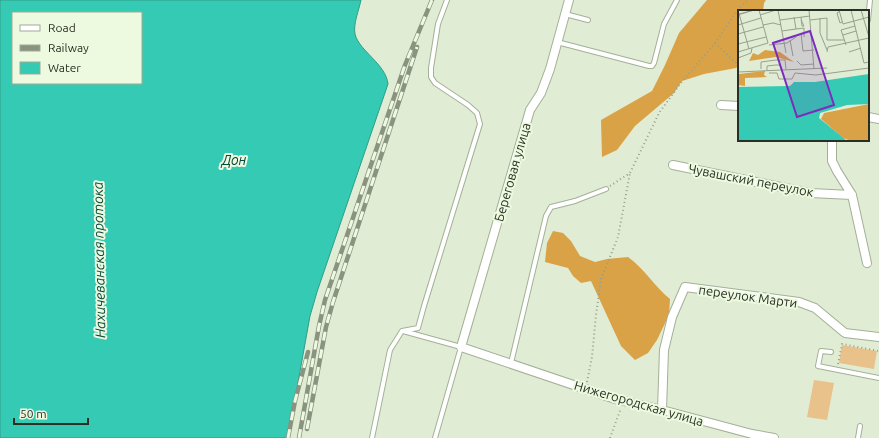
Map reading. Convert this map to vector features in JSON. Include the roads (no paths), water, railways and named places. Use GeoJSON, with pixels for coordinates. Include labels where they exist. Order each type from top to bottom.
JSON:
{"type":"FeatureCollection","features":[{"type":"Feature","properties":{"kind":"street","name":"Береговая улица"},"geometry":{"type":"LineString","coordinates":[[461,347],[530,110],[541,93],[550,69],[569,0]]}},
{"type":"Feature","properties":{"kind":"street"},"geometry":{"type":"LineString","coordinates":[[721,105],[738,106]]}},
{"type":"Feature","properties":{"kind":"street"},"geometry":{"type":"LineString","coordinates":[[869,117],[879,119]]}},
{"type":"Feature","properties":{"kind":"street"},"geometry":{"type":"LineString","coordinates":[[832,141],[832,161],[852,195],[867,263]]}},
{"type":"Feature","properties":{"kind":"street","name":"Чувашский переулок"},"geometry":{"type":"LineString","coordinates":[[673,165],[810,193],[852,195]]}},
{"type":"Feature","properties":{"kind":"street","name":"переулок Марти"},"geometry":{"type":"LineString","coordinates":[[662,410],[664,350],[672,317],[685,288],[799,302],[815,308],[845,333],[879,337]]}},
{"type":"Feature","properties":{"kind":"street","name":"Нижегородская улица"},"geometry":{"type":"LineString","coordinates":[[461,347],[624,401],[752,434],[774,438]]}},
{"type":"Feature","properties":{"kind":"lane"},"geometry":{"type":"LineString","coordinates":[[372,438],[390,350],[402,331],[418,328],[480,124],[477,113],[468,105],[435,83],[431,77],[430,68],[438,24],[447,0]]}},
{"type":"Feature","properties":{"kind":"lane"},"geometry":{"type":"LineString","coordinates":[[557,42],[652,66],[665,20],[677,0]]}},
{"type":"Feature","properties":{"kind":"lane"},"geometry":{"type":"LineString","coordinates":[[869,10],[870,0]]}},
{"type":"Feature","properties":{"kind":"lane"},"geometry":{"type":"LineString","coordinates":[[565,14],[588,20]]}},
{"type":"Feature","properties":{"kind":"lane"},"geometry":{"type":"LineString","coordinates":[[511,363],[546,216],[551,207],[575,201],[606,189]]}},
{"type":"Feature","properties":{"kind":"lane"},"geometry":{"type":"LineString","coordinates":[[402,331],[461,347],[435,438]]}},
{"type":"Feature","properties":{"kind":"lane"},"geometry":{"type":"LineString","coordinates":[[831,352],[821,351],[818,366],[879,378]]}},
{"type":"Feature","properties":{"kind":"lane"},"geometry":{"type":"LineString","coordinates":[[858,438],[860,426]]}},
{"type":"Feature","properties":{"kind":"water","name":"Дон"},"geometry":{"type":"Polygon","coordinates":[[[0,0],[361,0],[355,21],[355,34],[357,40],[383,70],[388,84],[310,316],[288,438],[0,438],[0,0]]]}},
{"type":"Feature","properties":{"kind":"railway"},"geometry":{"type":"LineString","coordinates":[[299,438],[325,300],[405,65],[432,0]]}},
{"type":"Feature","properties":{"kind":"railway"},"geometry":{"type":"LineString","coordinates":[[307,429],[326,327],[333,302],[417,47]]}},
{"type":"Feature","properties":{"kind":"railway"},"geometry":{"type":"LineString","coordinates":[[288,438],[295,401],[308,352]]}},
{"type":"Feature","properties":{"kind":"water label","name":"Нахичеванская протока"},"geometry":{"type":"Point","coordinates":[99,260]}}]}
